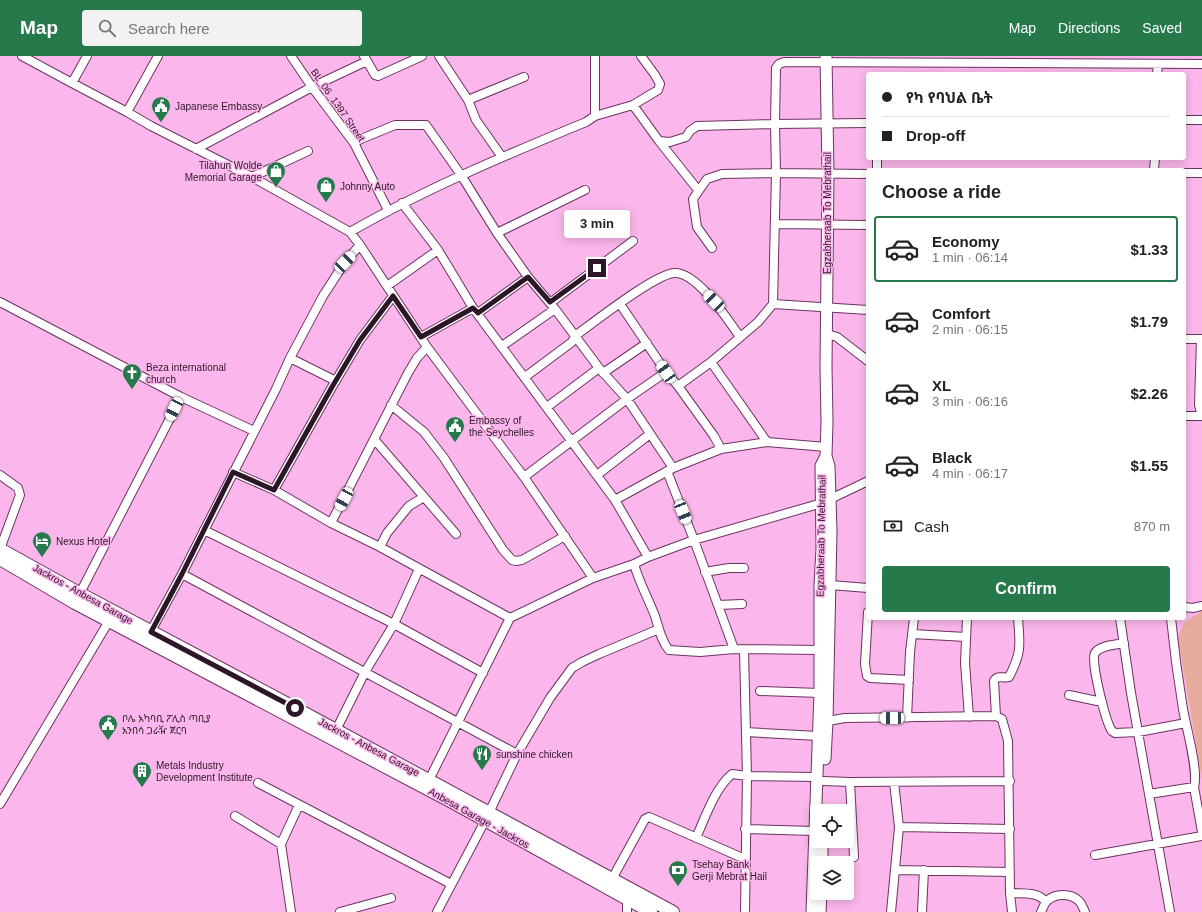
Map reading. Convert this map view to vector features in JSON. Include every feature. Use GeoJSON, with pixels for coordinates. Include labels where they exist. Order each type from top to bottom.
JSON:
{"type":"FeatureCollection","features":[{"type":"Feature","properties":{"kind":"main road","name":"Egzabheraab To Mebrathail"},"geometry":{"type":"LineString","coordinates":[[815,804],[816,780],[820,779],[818,736],[822,722],[820,650],[826,501],[829,466],[826,452],[828,173],[826,59]]}},
{"type":"Feature","properties":{"kind":"main road"},"geometry":{"type":"LineString","coordinates":[[822,804],[820,779],[830,585],[831,531],[826,501]]}},
{"type":"Feature","properties":{"kind":"main road","name":"Jackros - Anbesa Garage"},"geometry":{"type":"LineString","coordinates":[[0,549],[77,598],[151,632],[237,683],[336,730],[430,780],[487,816],[612,879],[673,912]]}},
{"type":"Feature","properties":{"kind":"main road","name":"Anbesa Garage - Jackros"},"geometry":{"type":"LineString","coordinates":[[0,559],[77,598],[109,621],[237,683],[409,780],[487,816],[651,912]]}},
{"type":"Feature","properties":{"kind":"main road"},"geometry":{"type":"LineString","coordinates":[[0,566],[13,566]]}},
{"type":"Feature","properties":{"kind":"main road","name":"Egzabheraab To Mebrathail"},"geometry":{"type":"LineString","coordinates":[[812,912],[814,848]]}},
{"type":"Feature","properties":{"kind":"main road"},"geometry":{"type":"LineString","coordinates":[[820,912],[821,900]]}},
{"type":"Feature","properties":{"kind":"street"},"geometry":{"type":"LineString","coordinates":[[22,56],[196,149],[252,177],[350,232],[427,347],[524,477],[593,578]]}},
{"type":"Feature","properties":{"kind":"street"},"geometry":{"type":"LineString","coordinates":[[72,83],[87,56]]}},
{"type":"Feature","properties":{"kind":"street"},"geometry":{"type":"LineString","coordinates":[[127,112],[158,56]]}},
{"type":"Feature","properties":{"kind":"street","name":"BL_06_1397 Street"},"geometry":{"type":"LineString","coordinates":[[291,56],[354,143],[388,210]]}},
{"type":"Feature","properties":{"kind":"street"},"geometry":{"type":"LineString","coordinates":[[196,149],[366,58],[375,75],[378,76],[422,56]]}},
{"type":"Feature","properties":{"kind":"street"},"geometry":{"type":"LineString","coordinates":[[439,56],[468,100],[476,120],[502,157]]}},
{"type":"Feature","properties":{"kind":"street"},"geometry":{"type":"LineString","coordinates":[[595,56],[595,116]]}},
{"type":"Feature","properties":{"kind":"street"},"geometry":{"type":"LineString","coordinates":[[350,232],[402,203],[502,157],[586,122],[595,116],[633,105],[658,90],[660,84],[641,56]]}},
{"type":"Feature","properties":{"kind":"street"},"geometry":{"type":"LineString","coordinates":[[678,386],[711,362],[740,338],[758,322],[773,304],[776,173],[776,68],[779,64],[784,62],[826,59],[1158,65],[1202,64]]}},
{"type":"Feature","properties":{"kind":"street"},"geometry":{"type":"LineString","coordinates":[[1157,72],[1158,65]]}},
{"type":"Feature","properties":{"kind":"street"},"geometry":{"type":"LineString","coordinates":[[468,100],[524,77]]}},
{"type":"Feature","properties":{"kind":"street"},"geometry":{"type":"LineString","coordinates":[[633,105],[659,141],[698,190]]}},
{"type":"Feature","properties":{"kind":"street"},"geometry":{"type":"LineString","coordinates":[[1186,120],[1202,120]]}},
{"type":"Feature","properties":{"kind":"street"},"geometry":{"type":"LineString","coordinates":[[659,141],[670,142],[686,137],[690,131],[697,126],[866,123]]}},
{"type":"Feature","properties":{"kind":"street"},"geometry":{"type":"LineString","coordinates":[[354,143],[395,125],[426,125],[461,176],[496,233],[528,277],[601,370],[627,400],[650,434],[670,470],[705,572],[734,649]]}},
{"type":"Feature","properties":{"kind":"street"},"geometry":{"type":"LineString","coordinates":[[252,177],[308,151]]}},
{"type":"Feature","properties":{"kind":"street"},"geometry":{"type":"LineString","coordinates":[[1186,173],[1202,173]]}},
{"type":"Feature","properties":{"kind":"street"},"geometry":{"type":"LineString","coordinates":[[712,248],[697,227],[693,199],[707,179],[722,174],[866,174]]}},
{"type":"Feature","properties":{"kind":"street"},"geometry":{"type":"LineString","coordinates":[[496,233],[585,190]]}},
{"type":"Feature","properties":{"kind":"street"},"geometry":{"type":"LineString","coordinates":[[402,203],[438,250],[476,310],[615,500],[648,557]]}},
{"type":"Feature","properties":{"kind":"street"},"geometry":{"type":"LineString","coordinates":[[775,224],[866,225]]}},
{"type":"Feature","properties":{"kind":"street"},"geometry":{"type":"LineString","coordinates":[[502,346],[633,241]]}},
{"type":"Feature","properties":{"kind":"street"},"geometry":{"type":"LineString","coordinates":[[151,632],[323,296],[345,262],[360,245]]}},
{"type":"Feature","properties":{"kind":"street"},"geometry":{"type":"LineString","coordinates":[[387,286],[438,250]]}},
{"type":"Feature","properties":{"kind":"street"},"geometry":{"type":"LineString","coordinates":[[525,377],[572,342],[575,336],[650,282],[665,274],[675,273],[685,275],[696,283],[725,314],[740,338]]}},
{"type":"Feature","properties":{"kind":"street"},"geometry":{"type":"LineString","coordinates":[[421,337],[476,310],[528,277]]}},
{"type":"Feature","properties":{"kind":"street"},"geometry":{"type":"LineString","coordinates":[[274,490],[360,340],[393,296]]}},
{"type":"Feature","properties":{"kind":"street"},"geometry":{"type":"LineString","coordinates":[[0,302],[181,397],[254,432]]}},
{"type":"Feature","properties":{"kind":"street"},"geometry":{"type":"LineString","coordinates":[[620,304],[666,372],[714,436],[721,449]]}},
{"type":"Feature","properties":{"kind":"street"},"geometry":{"type":"LineString","coordinates":[[773,304],[866,310]]}},
{"type":"Feature","properties":{"kind":"street"},"geometry":{"type":"LineString","coordinates":[[826,334],[837,337],[866,359]]}},
{"type":"Feature","properties":{"kind":"street"},"geometry":{"type":"LineString","coordinates":[[1186,339],[1202,339],[1199,405],[1202,416],[1186,416]]}},
{"type":"Feature","properties":{"kind":"street"},"geometry":{"type":"LineString","coordinates":[[547,407],[601,370],[647,343]]}},
{"type":"Feature","properties":{"kind":"street"},"geometry":{"type":"LineString","coordinates":[[331,523],[391,405],[417,358],[427,347]]}},
{"type":"Feature","properties":{"kind":"street"},"geometry":{"type":"LineString","coordinates":[[290,358],[336,381]]}},
{"type":"Feature","properties":{"kind":"street"},"geometry":{"type":"LineString","coordinates":[[711,362],[767,442]]}},
{"type":"Feature","properties":{"kind":"street"},"geometry":{"type":"LineString","coordinates":[[524,477],[666,372]]}},
{"type":"Feature","properties":{"kind":"street"},"geometry":{"type":"LineString","coordinates":[[77,598],[181,397]]}},
{"type":"Feature","properties":{"kind":"street"},"geometry":{"type":"LineString","coordinates":[[391,405],[424,432],[437,449],[499,544],[512,560],[522,560],[565,536]]}},
{"type":"Feature","properties":{"kind":"street"},"geometry":{"type":"LineString","coordinates":[[597,475],[650,434]]}},
{"type":"Feature","properties":{"kind":"street"},"geometry":{"type":"LineString","coordinates":[[374,439],[456,534]]}},
{"type":"Feature","properties":{"kind":"street"},"geometry":{"type":"LineString","coordinates":[[615,500],[670,470],[721,449],[767,442],[826,452]]}},
{"type":"Feature","properties":{"kind":"street"},"geometry":{"type":"LineString","coordinates":[[233,472],[274,490],[331,523],[380,547],[510,618]]}},
{"type":"Feature","properties":{"kind":"street"},"geometry":{"type":"LineString","coordinates":[[0,475],[18,488],[20,495],[0,549]]}},
{"type":"Feature","properties":{"kind":"street"},"geometry":{"type":"LineString","coordinates":[[430,780],[510,618],[593,578],[634,564],[648,557],[694,540],[826,501],[866,483]]}},
{"type":"Feature","properties":{"kind":"street"},"geometry":{"type":"LineString","coordinates":[[380,547],[387,533],[409,506],[424,497]]}},
{"type":"Feature","properties":{"kind":"street"},"geometry":{"type":"LineString","coordinates":[[204,530],[394,624],[483,673]]}},
{"type":"Feature","properties":{"kind":"street"},"geometry":{"type":"LineString","coordinates":[[634,564],[664,643],[669,650],[700,652],[734,649],[820,650]]}},
{"type":"Feature","properties":{"kind":"street"},"geometry":{"type":"LineString","coordinates":[[705,572],[729,568],[744,568]]}},
{"type":"Feature","properties":{"kind":"street"},"geometry":{"type":"LineString","coordinates":[[336,730],[365,672],[394,624],[419,569]]}},
{"type":"Feature","properties":{"kind":"street"},"geometry":{"type":"LineString","coordinates":[[182,574],[517,754]]}},
{"type":"Feature","properties":{"kind":"street"},"geometry":{"type":"LineString","coordinates":[[830,585],[866,588]]}},
{"type":"Feature","properties":{"kind":"street"},"geometry":{"type":"LineString","coordinates":[[718,605],[742,604]]}},
{"type":"Feature","properties":{"kind":"street"},"geometry":{"type":"LineString","coordinates":[[1186,607],[1193,608],[1202,606]]}},
{"type":"Feature","properties":{"kind":"street"},"geometry":{"type":"LineString","coordinates":[[868,620],[865,664],[867,676],[870,678],[909,680]]}},
{"type":"Feature","properties":{"kind":"street"},"geometry":{"type":"LineString","coordinates":[[907,718],[914,620]]}},
{"type":"Feature","properties":{"kind":"street"},"geometry":{"type":"LineString","coordinates":[[967,620],[965,663],[969,716]]}},
{"type":"Feature","properties":{"kind":"street"},"geometry":{"type":"LineString","coordinates":[[996,716],[994,681],[1000,677],[1010,677],[1018,658],[1020,642],[1018,620]]}},
{"type":"Feature","properties":{"kind":"street"},"geometry":{"type":"LineString","coordinates":[[1120,620],[1157,844],[1170,912]]}},
{"type":"Feature","properties":{"kind":"street"},"geometry":{"type":"LineString","coordinates":[[1171,620],[1174,648],[1196,781],[1194,787],[1202,832]]}},
{"type":"Feature","properties":{"kind":"street"},"geometry":{"type":"LineString","coordinates":[[0,804],[109,621]]}},
{"type":"Feature","properties":{"kind":"street"},"geometry":{"type":"LineString","coordinates":[[437,912],[487,816],[517,754],[550,698],[572,668],[599,654],[659,628]]}},
{"type":"Feature","properties":{"kind":"street"},"geometry":{"type":"LineString","coordinates":[[912,634],[966,637]]}},
{"type":"Feature","properties":{"kind":"street"},"geometry":{"type":"LineString","coordinates":[[1124,643],[1105,647],[1096,652],[1094,657],[1094,664],[1107,723],[1112,731],[1138,732],[1186,723]]}},
{"type":"Feature","properties":{"kind":"street"},"geometry":{"type":"LineString","coordinates":[[744,650],[747,776],[745,829],[745,912]]}},
{"type":"Feature","properties":{"kind":"street"},"geometry":{"type":"LineString","coordinates":[[760,690],[820,693]]}},
{"type":"Feature","properties":{"kind":"street"},"geometry":{"type":"LineString","coordinates":[[1069,695],[1102,702]]}},
{"type":"Feature","properties":{"kind":"street"},"geometry":{"type":"LineString","coordinates":[[822,722],[845,718],[969,716],[996,716],[1002,720],[1008,741],[1010,782],[1010,893],[1012,912]]}},
{"type":"Feature","properties":{"kind":"street"},"geometry":{"type":"LineString","coordinates":[[746,732],[818,736]]}},
{"type":"Feature","properties":{"kind":"street"},"geometry":{"type":"LineString","coordinates":[[696,838],[718,791],[726,779],[732,774],[850,782],[1010,782]]}},
{"type":"Feature","properties":{"kind":"street"},"geometry":{"type":"LineString","coordinates":[[850,782],[854,856]]}},
{"type":"Feature","properties":{"kind":"street"},"geometry":{"type":"LineString","coordinates":[[891,912],[899,827],[894,782]]}},
{"type":"Feature","properties":{"kind":"street"},"geometry":{"type":"LineString","coordinates":[[258,783],[451,884]]}},
{"type":"Feature","properties":{"kind":"street"},"geometry":{"type":"LineString","coordinates":[[1149,794],[1194,787]]}},
{"type":"Feature","properties":{"kind":"street"},"geometry":{"type":"LineString","coordinates":[[291,912],[281,844],[299,805]]}},
{"type":"Feature","properties":{"kind":"street"},"geometry":{"type":"LineString","coordinates":[[235,816],[281,844]]}},
{"type":"Feature","properties":{"kind":"street"},"geometry":{"type":"LineString","coordinates":[[612,879],[646,819],[649,817],[652,817],[745,859]]}},
{"type":"Feature","properties":{"kind":"street"},"geometry":{"type":"LineString","coordinates":[[899,827],[1010,829]]}},
{"type":"Feature","properties":{"kind":"street"},"geometry":{"type":"LineString","coordinates":[[745,829],[810,831]]}},
{"type":"Feature","properties":{"kind":"street"},"geometry":{"type":"LineString","coordinates":[[1095,855],[1202,836]]}},
{"type":"Feature","properties":{"kind":"street"},"geometry":{"type":"LineString","coordinates":[[895,870],[1010,872]]}},
{"type":"Feature","properties":{"kind":"street"},"geometry":{"type":"LineString","coordinates":[[922,912],[924,870]]}},
{"type":"Feature","properties":{"kind":"street"},"geometry":{"type":"LineString","coordinates":[[1010,893],[1035,894],[1046,902]]}},
{"type":"Feature","properties":{"kind":"street"},"geometry":{"type":"LineString","coordinates":[[1041,912],[1046,902],[1058,896],[1066,895],[1074,897],[1080,902],[1085,912]]}},
{"type":"Feature","properties":{"kind":"street"},"geometry":{"type":"LineString","coordinates":[[340,912],[391,898]]}},
{"type":"Feature","properties":{"kind":"street"},"geometry":{"type":"LineString","coordinates":[[627,899],[627,912]]}},
{"type":"Feature","properties":{"kind":"shaded area"},"geometry":{"type":"Polygon","coordinates":[[[1202,611],[1202,779],[1178,638],[1184,623],[1202,611]]]}},
{"type":"Feature","properties":{"kind":"place","name":"Japanese Embassy"},"geometry":{"type":"Point","coordinates":[161,123]}},
{"type":"Feature","properties":{"kind":"place","name":"Tilahun Wolde Memorial Garage"},"geometry":{"type":"Point","coordinates":[276,188]}},
{"type":"Feature","properties":{"kind":"place","name":"Johnny Auto"},"geometry":{"type":"Point","coordinates":[326,203]}},
{"type":"Feature","properties":{"kind":"place","name":"Beza international church"},"geometry":{"type":"Point","coordinates":[132,390]}},
{"type":"Feature","properties":{"kind":"place","name":"Embassy of the Seychelles"},"geometry":{"type":"Point","coordinates":[455,443]}},
{"type":"Feature","properties":{"kind":"place","name":"Nexus Hotel"},"geometry":{"type":"Point","coordinates":[42,558]}},
{"type":"Feature","properties":{"kind":"place","name":"ቦሌ አካባቢ ፖሊስ ጣቢያ አንበሳ ጋራዥ ጀርባ"},"geometry":{"type":"Point","coordinates":[108,741]}},
{"type":"Feature","properties":{"kind":"place","name":"sunshine chicken"},"geometry":{"type":"Point","coordinates":[482,771]}},
{"type":"Feature","properties":{"kind":"place","name":"Metals Industry Development Institute"},"geometry":{"type":"Point","coordinates":[142,788]}},
{"type":"Feature","properties":{"kind":"place","name":"Tsehay Bank Gerji Mebrat Hail"},"geometry":{"type":"Point","coordinates":[678,887]}},
{"type":"Feature","properties":{"kind":"route"},"geometry":{"type":"LineString","coordinates":[[295,708],[151,632],[233,472],[274,490],[360,340],[393,296],[421,337],[473,308],[478,313],[528,277],[550,302],[597,268]]}}]}
